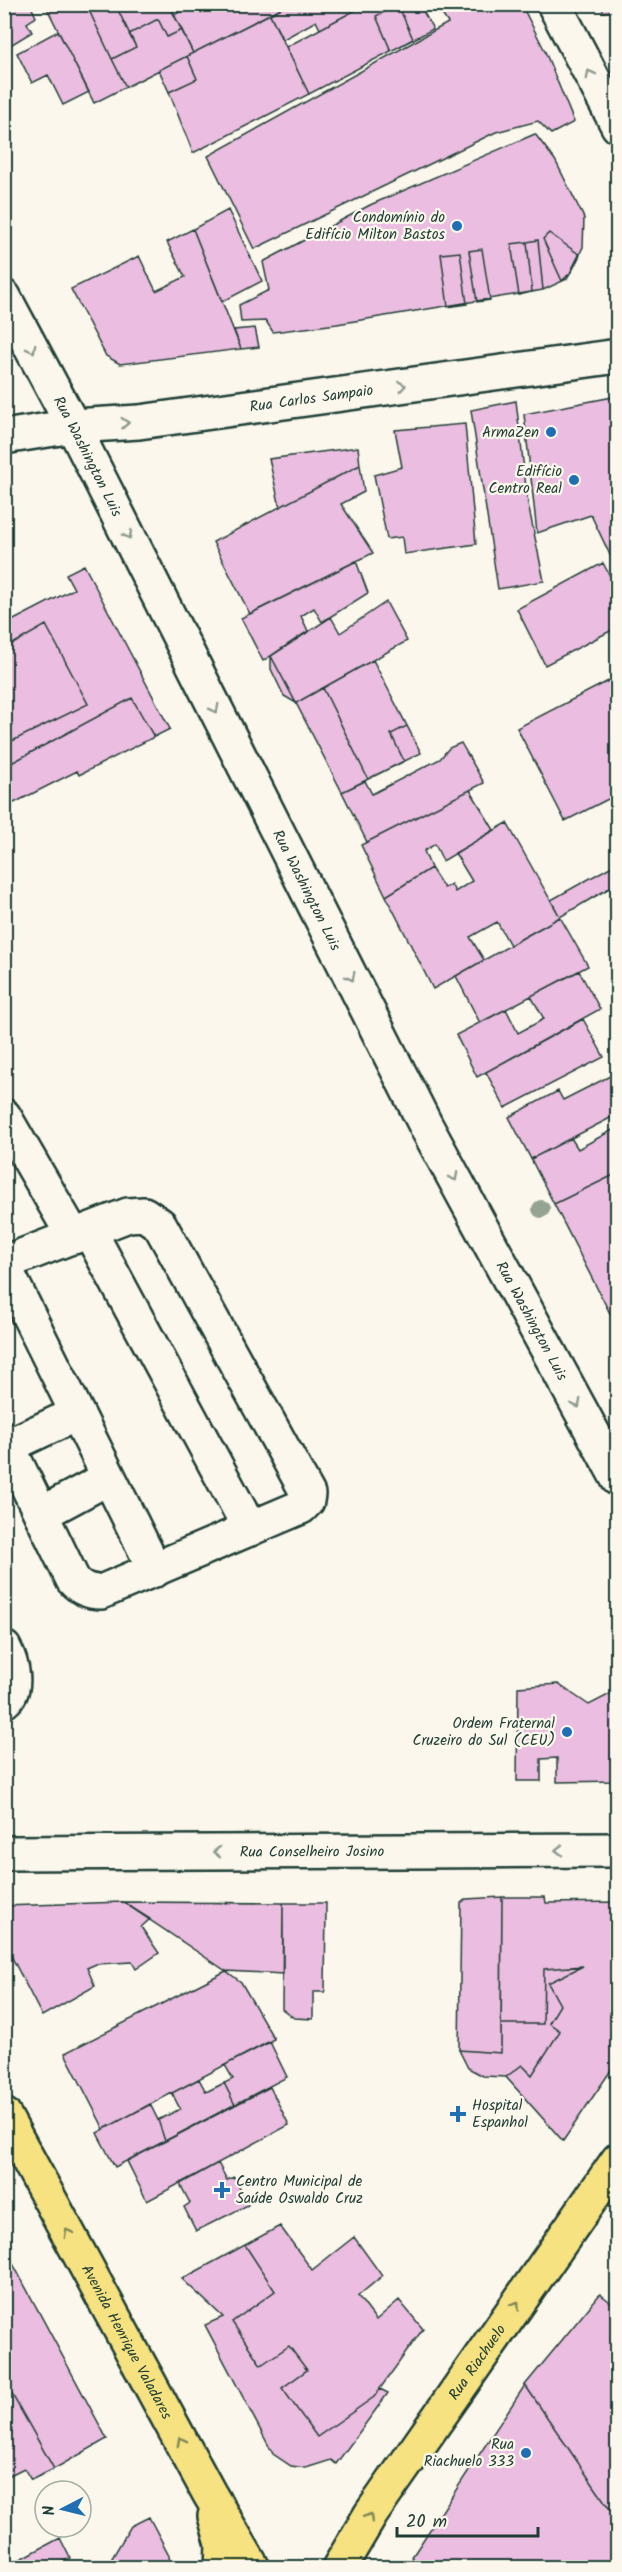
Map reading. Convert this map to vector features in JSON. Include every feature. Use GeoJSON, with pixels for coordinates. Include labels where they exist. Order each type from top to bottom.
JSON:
{"type":"FeatureCollection","features":[{"type":"Feature","properties":{"kind":"main road","name":"Avenida Henrique Valadares"},"geometry":{"type":"LineString","coordinates":[[4,2115],[208,2493],[253,2568]]}},
{"type":"Feature","properties":{"kind":"main road","name":"Rua Riachuelo"},"geometry":{"type":"LineString","coordinates":[[339,2568],[371,2514],[618,2160]]}},
{"type":"Feature","properties":{"kind":"main road"},"geometry":{"type":"LineString","coordinates":[[208,2493],[223,2544],[222,2568]]}},
{"type":"Feature","properties":{"kind":"street"},"geometry":{"type":"LineString","coordinates":[[554,4],[618,126]]}},
{"type":"Feature","properties":{"kind":"street","name":"Rua Washington Luis"},"geometry":{"type":"LineString","coordinates":[[4,297],[73,426],[426,1126],[618,1479]]}},
{"type":"Feature","properties":{"kind":"street","name":"Rua Carlos Sampaio"},"geometry":{"type":"LineString","coordinates":[[4,437],[73,426],[139,422],[618,356]]}},
{"type":"Feature","properties":{"kind":"street"},"geometry":{"type":"LineString","coordinates":[[4,1116],[82,1235],[250,1529]]}},
{"type":"Feature","properties":{"kind":"street"},"geometry":{"type":"LineString","coordinates":[[76,1414],[6,1442],[73,1580],[80,1588],[101,1592],[155,1570],[301,1507],[307,1502],[308,1494],[160,1225],[144,1214],[128,1215],[4,1265],[155,1570]]}},
{"type":"Feature","properties":{"kind":"street"},"geometry":{"type":"LineString","coordinates":[[41,1514],[108,1478]]}},
{"type":"Feature","properties":{"kind":"street"},"geometry":{"type":"LineString","coordinates":[[4,1648],[11,1662],[13,1686],[4,1701]]}},
{"type":"Feature","properties":{"kind":"street","name":"Rua Conselheiro Josino"},"geometry":{"type":"LineString","coordinates":[[4,1853],[618,1850]]}},
{"type":"Feature","properties":{"kind":"building"},"geometry":{"type":"Polygon","coordinates":[[[4,4],[30,4],[36,17],[27,23],[32,32],[4,49],[4,4]]]}},
{"type":"Feature","properties":{"kind":"building"},"geometry":{"type":"Polygon","coordinates":[[[45,4],[169,4],[193,53],[94,103],[45,4]]]}},
{"type":"Feature","properties":{"kind":"building"},"geometry":{"type":"Polygon","coordinates":[[[86,4],[115,4],[136,47],[112,59],[86,4]]]}},
{"type":"Feature","properties":{"kind":"building"},"geometry":{"type":"Polygon","coordinates":[[[169,4],[194,4],[174,15],[169,4]]]}},
{"type":"Feature","properties":{"kind":"building"},"geometry":{"type":"Polygon","coordinates":[[[194,4],[289,4],[193,53],[174,15],[194,4]]]}},
{"type":"Feature","properties":{"kind":"building"},"geometry":{"type":"Polygon","coordinates":[[[289,4],[367,4],[320,29],[316,21],[282,40],[270,14],[289,4]]]}},
{"type":"Feature","properties":{"kind":"building"},"geometry":{"type":"Polygon","coordinates":[[[367,4],[419,4],[433,29],[309,94],[286,47],[367,4]]]}},
{"type":"Feature","properties":{"kind":"building"},"geometry":{"type":"Polygon","coordinates":[[[435,4],[521,4],[544,49],[574,122],[551,134],[538,121],[496,132],[254,249],[208,156],[448,23],[435,4]]]}},
{"type":"Feature","properties":{"kind":"building"},"geometry":{"type":"Polygon","coordinates":[[[602,4],[618,4],[618,10],[603,12],[602,4]]]}},
{"type":"Feature","properties":{"kind":"building"},"geometry":{"type":"Polygon","coordinates":[[[398,5],[413,39],[391,51],[376,16],[398,5]]]}},
{"type":"Feature","properties":{"kind":"building"},"geometry":{"type":"Polygon","coordinates":[[[270,14],[309,94],[193,153],[169,92],[197,79],[187,56],[270,14]]]}},
{"type":"Feature","properties":{"kind":"building"},"geometry":{"type":"Polygon","coordinates":[[[158,19],[167,37],[182,30],[193,53],[126,87],[112,59],[136,47],[129,34],[158,19]]]}},
{"type":"Feature","properties":{"kind":"building"},"geometry":{"type":"Polygon","coordinates":[[[58,31],[89,92],[63,105],[48,75],[32,83],[17,53],[58,31]]]}},
{"type":"Feature","properties":{"kind":"building"},"geometry":{"type":"Polygon","coordinates":[[[187,56],[197,79],[169,92],[159,70],[187,56]]]}},
{"type":"Feature","properties":{"kind":"building","name":"Condomínio do Edifício Milton Bastos"},"geometry":{"type":"Polygon","coordinates":[[[535,134],[555,160],[584,218],[583,247],[567,279],[543,290],[337,324],[273,332],[266,321],[241,322],[239,305],[269,290],[263,262],[370,205],[535,134]]]}},
{"type":"Feature","properties":{"kind":"building"},"geometry":{"type":"Polygon","coordinates":[[[228,210],[262,281],[222,302],[193,229],[228,210]]]}},
{"type":"Feature","properties":{"kind":"building"},"geometry":{"type":"Polygon","coordinates":[[[193,229],[241,349],[120,364],[106,356],[71,289],[139,256],[156,291],[185,277],[167,242],[193,229]]]}},
{"type":"Feature","properties":{"kind":"building"},"geometry":{"type":"Polygon","coordinates":[[[549,233],[580,255],[572,271],[562,281],[543,239],[549,233]]]}},
{"type":"Feature","properties":{"kind":"building"},"geometry":{"type":"Polygon","coordinates":[[[538,240],[543,290],[532,292],[527,242],[538,240]]]}},
{"type":"Feature","properties":{"kind":"building"},"geometry":{"type":"Polygon","coordinates":[[[527,242],[532,292],[519,295],[511,244],[527,242]]]}},
{"type":"Feature","properties":{"kind":"building"},"geometry":{"type":"Polygon","coordinates":[[[482,249],[490,300],[477,302],[469,251],[482,249]]]}},
{"type":"Feature","properties":{"kind":"building"},"geometry":{"type":"Polygon","coordinates":[[[460,252],[467,304],[448,307],[441,254],[460,252]]]}},
{"type":"Feature","properties":{"kind":"building"},"geometry":{"type":"Polygon","coordinates":[[[255,328],[259,347],[241,349],[234,330],[255,328]]]}},
{"type":"Feature","properties":{"kind":"building","name":"Edifício Centro Real"},"geometry":{"type":"Polygon","coordinates":[[[618,396],[618,554],[611,557],[591,515],[537,533],[524,414],[618,396]]]}},
{"type":"Feature","properties":{"kind":"building"},"geometry":{"type":"Polygon","coordinates":[[[516,401],[528,504],[544,581],[498,589],[471,410],[516,401]]]}},
{"type":"Feature","properties":{"kind":"building"},"geometry":{"type":"Polygon","coordinates":[[[465,424],[476,544],[404,554],[402,537],[387,539],[374,475],[402,467],[395,430],[465,424]]]}},
{"type":"Feature","properties":{"kind":"building"},"geometry":{"type":"Polygon","coordinates":[[[358,447],[360,465],[280,507],[269,459],[358,447]]]}},
{"type":"Feature","properties":{"kind":"building"},"geometry":{"type":"Polygon","coordinates":[[[360,465],[364,492],[341,504],[373,553],[250,614],[213,542],[360,465]]]}},
{"type":"Feature","properties":{"kind":"building"},"geometry":{"type":"Polygon","coordinates":[[[356,561],[368,593],[322,622],[314,608],[301,616],[308,631],[263,661],[241,618],[356,561]]]}},
{"type":"Feature","properties":{"kind":"building"},"geometry":{"type":"Polygon","coordinates":[[[603,563],[618,591],[618,627],[545,665],[517,609],[603,563]]]}},
{"type":"Feature","properties":{"kind":"building"},"geometry":{"type":"Polygon","coordinates":[[[84,565],[170,729],[154,737],[132,698],[4,767],[4,625],[74,589],[66,574],[84,565]]]}},
{"type":"Feature","properties":{"kind":"building"},"geometry":{"type":"Polygon","coordinates":[[[386,602],[407,641],[296,703],[271,656],[331,617],[340,633],[386,602]]]}},
{"type":"Feature","properties":{"kind":"building"},"geometry":{"type":"Polygon","coordinates":[[[46,625],[88,704],[4,745],[4,649],[46,625]]]}},
{"type":"Feature","properties":{"kind":"building"},"geometry":{"type":"Polygon","coordinates":[[[271,656],[296,703],[284,696],[271,669],[271,656]]]}},
{"type":"Feature","properties":{"kind":"building"},"geometry":{"type":"Polygon","coordinates":[[[373,660],[407,726],[391,734],[404,761],[368,779],[323,688],[373,660]]]}},
{"type":"Feature","properties":{"kind":"building"},"geometry":{"type":"Polygon","coordinates":[[[373,660],[421,753],[342,792],[296,703],[373,660]]]}},
{"type":"Feature","properties":{"kind":"building"},"geometry":{"type":"Polygon","coordinates":[[[618,676],[618,794],[565,821],[517,728],[618,676]]]}},
{"type":"Feature","properties":{"kind":"building"},"geometry":{"type":"Polygon","coordinates":[[[132,698],[154,737],[79,775],[77,771],[4,808],[4,767],[132,698]]]}},
{"type":"Feature","properties":{"kind":"building"},"geometry":{"type":"Polygon","coordinates":[[[461,743],[484,783],[367,842],[342,792],[365,781],[372,794],[440,759],[449,748],[461,743]]]}},
{"type":"Feature","properties":{"kind":"building"},"geometry":{"type":"Polygon","coordinates":[[[470,790],[494,830],[443,861],[435,844],[424,851],[431,868],[386,896],[361,845],[470,790]]]}},
{"type":"Feature","properties":{"kind":"building"},"geometry":{"type":"Polygon","coordinates":[[[507,823],[560,917],[510,945],[497,922],[470,937],[484,960],[433,989],[386,896],[431,868],[444,888],[451,884],[455,892],[472,881],[455,853],[507,823]]]}},
{"type":"Feature","properties":{"kind":"building"},"geometry":{"type":"Polygon","coordinates":[[[612,866],[618,875],[618,883],[560,917],[551,900],[612,866]]]}},
{"type":"Feature","properties":{"kind":"building"},"geometry":{"type":"Polygon","coordinates":[[[560,917],[588,966],[480,1023],[456,976],[560,917]]]}},
{"type":"Feature","properties":{"kind":"building"},"geometry":{"type":"Polygon","coordinates":[[[579,971],[600,1009],[477,1077],[456,1035],[506,1009],[518,1033],[544,1019],[531,996],[579,971]]]}},
{"type":"Feature","properties":{"kind":"building"},"geometry":{"type":"Polygon","coordinates":[[[618,1004],[618,1020],[611,1008],[618,1004]]]}},
{"type":"Feature","properties":{"kind":"building"},"geometry":{"type":"Polygon","coordinates":[[[583,1019],[604,1057],[505,1108],[486,1072],[583,1019]]]}},
{"type":"Feature","properties":{"kind":"building"},"geometry":{"type":"Polygon","coordinates":[[[618,1072],[618,1114],[531,1159],[509,1117],[558,1091],[563,1100],[618,1072]]]}},
{"type":"Feature","properties":{"kind":"building"},"geometry":{"type":"Polygon","coordinates":[[[618,1127],[618,1173],[554,1204],[531,1159],[571,1138],[578,1149],[618,1127]]]}},
{"type":"Feature","properties":{"kind":"building"},"geometry":{"type":"Polygon","coordinates":[[[618,1173],[618,1329],[554,1204],[618,1173]]]}},
{"type":"Feature","properties":{"kind":"building","name":"Ordem Fraternal Cruzeiro do Sul (CEU)"},"geometry":{"type":"Polygon","coordinates":[[[558,1684],[589,1705],[618,1690],[618,1781],[557,1782],[557,1758],[541,1759],[541,1781],[517,1781],[518,1687],[558,1684]]]}},
{"type":"Feature","properties":{"kind":"building"},"geometry":{"type":"Polygon","coordinates":[[[502,1897],[545,1897],[546,1903],[618,1902],[618,2060],[563,2141],[506,2077],[522,2065],[532,2075],[560,2031],[549,2023],[560,2005],[548,1983],[583,1966],[544,1969],[543,2024],[501,2024],[502,1897]]]}},
{"type":"Feature","properties":{"kind":"building"},"geometry":{"type":"Polygon","coordinates":[[[502,1897],[501,2053],[459,2050],[461,1903],[466,1899],[502,1897]]]}},
{"type":"Feature","properties":{"kind":"building"},"geometry":{"type":"Polygon","coordinates":[[[123,1902],[150,1919],[141,1927],[159,1953],[136,1969],[132,1962],[96,1964],[87,1968],[95,1986],[42,2016],[4,1942],[4,1906],[123,1902]]]}},
{"type":"Feature","properties":{"kind":"building"},"geometry":{"type":"Polygon","coordinates":[[[123,1902],[283,1903],[283,1974],[226,1971],[123,1902]]]}},
{"type":"Feature","properties":{"kind":"building"},"geometry":{"type":"Polygon","coordinates":[[[283,1903],[326,1903],[325,1992],[313,1992],[313,2019],[294,2018],[282,2009],[283,1903]]]}},
{"type":"Feature","properties":{"kind":"building"},"geometry":{"type":"Polygon","coordinates":[[[583,1966],[548,1983],[560,2005],[549,2023],[560,2031],[532,2075],[522,2065],[506,2077],[483,2076],[468,2068],[459,2050],[501,2053],[501,2024],[543,2024],[544,1969],[583,1966]]]}},
{"type":"Feature","properties":{"kind":"building"},"geometry":{"type":"Polygon","coordinates":[[[226,1971],[241,1982],[274,2039],[104,2129],[65,2053],[226,1971]]]}},
{"type":"Feature","properties":{"kind":"building"},"geometry":{"type":"Polygon","coordinates":[[[270,2042],[287,2077],[115,2167],[97,2133],[150,2104],[158,2120],[180,2109],[172,2093],[199,2079],[206,2092],[233,2079],[225,2065],[270,2042]]]}},
{"type":"Feature","properties":{"kind":"building"},"geometry":{"type":"Polygon","coordinates":[[[199,2079],[206,2092],[224,2083],[235,2105],[165,2141],[158,2120],[180,2109],[172,2093],[199,2079]]]}},
{"type":"Feature","properties":{"kind":"building"},"geometry":{"type":"Polygon","coordinates":[[[270,2087],[289,2125],[147,2201],[127,2161],[270,2087]]]}},
{"type":"Feature","properties":{"kind":"building"},"geometry":{"type":"Polygon","coordinates":[[[218,2163],[227,2180],[234,2177],[248,2205],[196,2231],[184,2207],[190,2203],[180,2184],[218,2163]]]}},
{"type":"Feature","properties":{"kind":"building"},"geometry":{"type":"Polygon","coordinates":[[[280,2226],[312,2270],[354,2237],[382,2276],[358,2296],[376,2320],[399,2300],[423,2329],[374,2397],[317,2437],[282,2388],[307,2370],[289,2346],[261,2365],[232,2322],[275,2291],[245,2245],[280,2226]]]}},
{"type":"Feature","properties":{"kind":"building"},"geometry":{"type":"Polygon","coordinates":[[[245,2245],[275,2291],[232,2322],[261,2365],[289,2346],[307,2370],[282,2388],[317,2437],[374,2397],[380,2389],[388,2393],[336,2464],[331,2460],[306,2468],[291,2466],[273,2454],[205,2325],[223,2317],[182,2279],[245,2245]]]}},
{"type":"Feature","properties":{"kind":"building"},"geometry":{"type":"Polygon","coordinates":[[[4,2247],[107,2439],[54,2469],[4,2380],[4,2247]]]}},
{"type":"Feature","properties":{"kind":"building"},"geometry":{"type":"Polygon","coordinates":[[[600,2294],[618,2308],[618,2521],[525,2385],[600,2294]]]}},
{"type":"Feature","properties":{"kind":"building"},"geometry":{"type":"Polygon","coordinates":[[[4,2380],[54,2469],[31,2480],[24,2468],[4,2478],[4,2380]]]}},
{"type":"Feature","properties":{"kind":"building","name":"Rua Riachuelo 333"},"geometry":{"type":"Polygon","coordinates":[[[525,2385],[618,2521],[618,2568],[424,2568],[412,2557],[525,2385]]]}},
{"type":"Feature","properties":{"kind":"building"},"geometry":{"type":"Polygon","coordinates":[[[149,2517],[169,2555],[170,2568],[106,2568],[131,2526],[149,2517]]]}},
{"type":"Feature","properties":{"kind":"building"},"geometry":{"type":"Polygon","coordinates":[[[58,2539],[60,2539],[70,2558],[51,2568],[4,2568],[58,2539]]]}},
{"type":"Feature","properties":{"kind":"place","name":"Condomínio do Edifício Milton Bastos"},"geometry":{"type":"Point","coordinates":[457,226]}},
{"type":"Feature","properties":{"kind":"place","name":"ArmaZen"},"geometry":{"type":"Point","coordinates":[551,432]}},
{"type":"Feature","properties":{"kind":"place","name":"Edifício Centro Real"},"geometry":{"type":"Point","coordinates":[574,480]}},
{"type":"Feature","properties":{"kind":"place","name":"Ordem Fraternal Cruzeiro do Sul (CEU)"},"geometry":{"type":"Point","coordinates":[567,1732]}},
{"type":"Feature","properties":{"kind":"place","name":"Hospital Espanhol"},"geometry":{"type":"Point","coordinates":[458,2114]}},
{"type":"Feature","properties":{"kind":"place","name":"Centro Municipal de Saúde Oswaldo Cruz"},"geometry":{"type":"Point","coordinates":[222,2190]}},
{"type":"Feature","properties":{"kind":"place","name":"Rua Riachuelo 333"},"geometry":{"type":"Point","coordinates":[526,2453]}}]}
